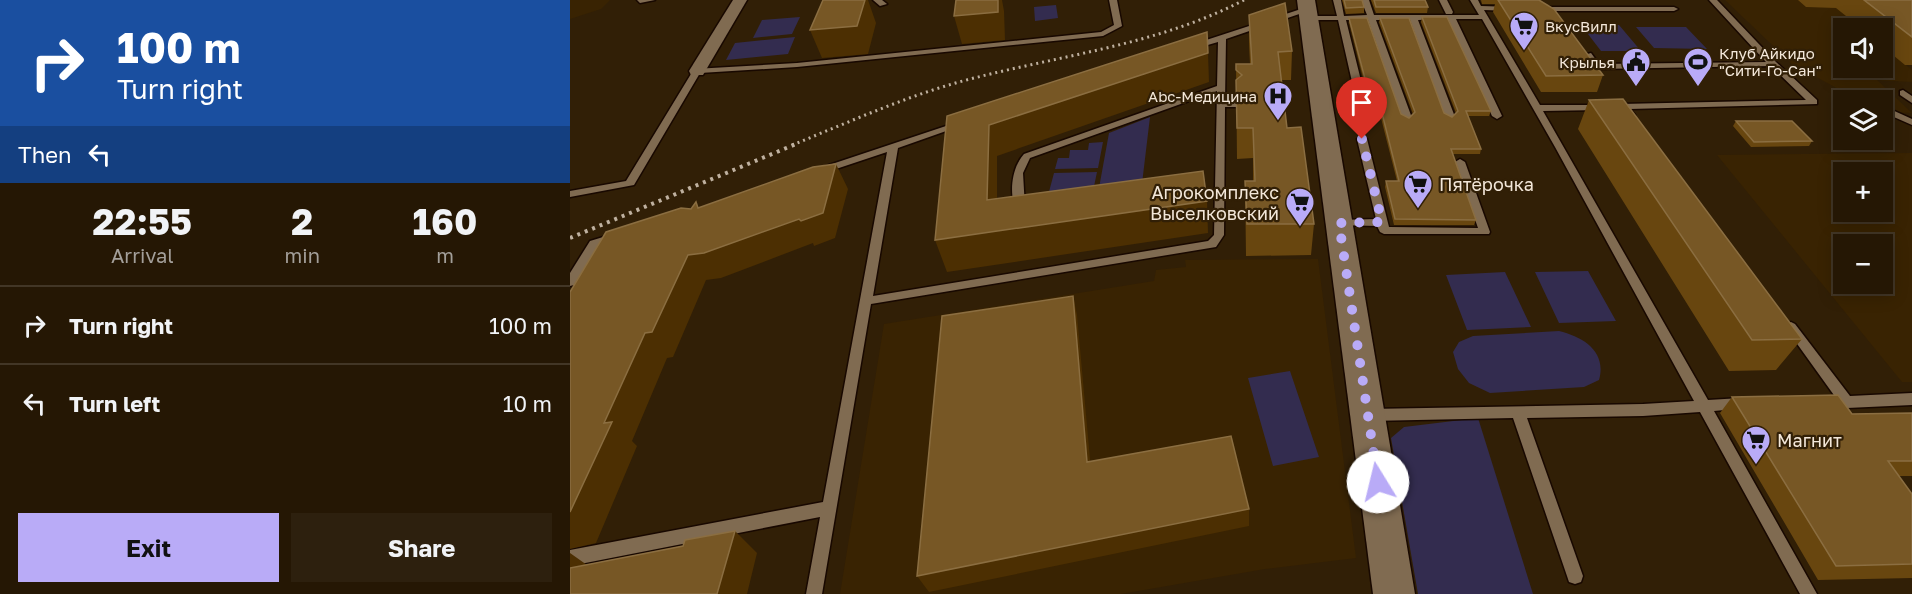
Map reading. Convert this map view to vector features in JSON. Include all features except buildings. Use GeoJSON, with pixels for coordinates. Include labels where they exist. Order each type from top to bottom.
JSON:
{"type":"FeatureCollection","features":[{"type":"Feature","properties":{"kind":"street"},"geometry":{"type":"LineString","coordinates":[[698,71],[740,0]]}},
{"type":"Feature","properties":{"kind":"street"},"geometry":{"type":"LineString","coordinates":[[1307,9],[1395,594]]}},
{"type":"Feature","properties":{"kind":"lane"},"geometry":{"type":"LineString","coordinates":[[640,1],[651,0]]}},
{"type":"Feature","properties":{"kind":"lane"},"geometry":{"type":"LineString","coordinates":[[570,194],[630,183],[698,71],[797,65],[1103,34],[1118,26],[1113,0]]}},
{"type":"Feature","properties":{"kind":"lane"},"geometry":{"type":"LineString","coordinates":[[1337,0],[1365,117]]}},
{"type":"Feature","properties":{"kind":"lane"},"geometry":{"type":"LineString","coordinates":[[1365,0],[1407,117]]}},
{"type":"Feature","properties":{"kind":"lane"},"geometry":{"type":"LineString","coordinates":[[1443,0],[1497,116]]}},
{"type":"Feature","properties":{"kind":"lane"},"geometry":{"type":"LineString","coordinates":[[1539,108],[1814,102],[1773,64],[1713,0]]}},
{"type":"Feature","properties":{"kind":"lane"},"geometry":{"type":"LineString","coordinates":[[1479,8],[1539,108],[1702,406],[1809,594]]}},
{"type":"Feature","properties":{"kind":"lane"},"geometry":{"type":"LineString","coordinates":[[1180,51],[1307,9],[1341,18],[1371,18],[1450,14],[1479,8],[1674,9]]}},
{"type":"Feature","properties":{"kind":"lane"},"geometry":{"type":"LineString","coordinates":[[1534,9],[1550,18]]}},
{"type":"Feature","properties":{"kind":"lane"},"geometry":{"type":"LineString","coordinates":[[1413,17],[1450,117]]}},
{"type":"Feature","properties":{"kind":"lane"},"geometry":{"type":"LineString","coordinates":[[866,301],[1212,243],[1219,235],[1216,191],[1222,38]]}},
{"type":"Feature","properties":{"kind":"lane"},"geometry":{"type":"LineString","coordinates":[[1578,43],[1597,67],[1773,64]]}},
{"type":"Feature","properties":{"kind":"lane"},"geometry":{"type":"LineString","coordinates":[[1029,215],[1023,213],[1020,208],[1019,164],[1027,156],[1221,87]]}},
{"type":"Feature","properties":{"kind":"lane"},"geometry":{"type":"LineString","coordinates":[[1912,93],[1903,93],[1912,100]]}},
{"type":"Feature","properties":{"kind":"lane"},"geometry":{"type":"LineString","coordinates":[[1221,104],[1236,104]]}},
{"type":"Feature","properties":{"kind":"lane"},"geometry":{"type":"LineString","coordinates":[[1624,106],[1638,125]]}},
{"type":"Feature","properties":{"kind":"lane"},"geometry":{"type":"LineString","coordinates":[[1893,113],[1912,122]]}},
{"type":"Feature","properties":{"kind":"lane"},"geometry":{"type":"LineString","coordinates":[[806,175],[968,121]]}},
{"type":"Feature","properties":{"kind":"lane"},"geometry":{"type":"LineString","coordinates":[[1362,139],[1384,231],[1485,232],[1460,162]]}},
{"type":"Feature","properties":{"kind":"lane"},"geometry":{"type":"LineString","coordinates":[[814,594],[893,147]]}},
{"type":"Feature","properties":{"kind":"lane"},"geometry":{"type":"LineString","coordinates":[[1339,223],[1382,222]]}},
{"type":"Feature","properties":{"kind":"lane"},"geometry":{"type":"LineString","coordinates":[[570,282],[594,244],[625,234]]}},
{"type":"Feature","properties":{"kind":"lane"},"geometry":{"type":"LineString","coordinates":[[1782,316],[1847,402]]}},
{"type":"Feature","properties":{"kind":"lane"},"geometry":{"type":"LineString","coordinates":[[1824,402],[1912,399]]}},
{"type":"Feature","properties":{"kind":"lane"},"geometry":{"type":"LineString","coordinates":[[1368,415],[1643,410],[1756,404]]}},
{"type":"Feature","properties":{"kind":"lane"},"geometry":{"type":"LineString","coordinates":[[1518,412],[1575,576]]}},
{"type":"Feature","properties":{"kind":"lane"},"geometry":{"type":"LineString","coordinates":[[570,558],[828,508]]}},
{"type":"Feature","properties":{"kind":"shaded area"},"geometry":{"type":"Polygon","coordinates":[[[570,0],[610,0],[601,9],[570,19],[570,0]]]}},
{"type":"Feature","properties":{"kind":"shaded area"},"geometry":{"type":"Polygon","coordinates":[[[1725,0],[1873,0],[1884,18],[1833,18],[1833,78],[1893,78],[1893,33],[1912,65],[1906,65],[1912,70],[1912,82],[1877,80],[1888,90],[1840,90],[1792,64],[1725,0]]]}},
{"type":"Feature","properties":{"kind":"shaded area"},"geometry":{"type":"Polygon","coordinates":[[[1056,5],[1058,18],[1035,21],[1034,7],[1056,5]]]}},
{"type":"Feature","properties":{"kind":"shaded area"},"geometry":{"type":"Polygon","coordinates":[[[800,17],[792,34],[753,38],[762,20],[800,17]]]}},
{"type":"Feature","properties":{"kind":"shaded area"},"geometry":{"type":"Polygon","coordinates":[[[1581,25],[1619,25],[1641,51],[1601,51],[1581,25]]]}},
{"type":"Feature","properties":{"kind":"shaded area"},"geometry":{"type":"Polygon","coordinates":[[[1636,27],[1686,27],[1707,49],[1654,48],[1636,27]]]}},
{"type":"Feature","properties":{"kind":"shaded area"},"geometry":{"type":"Polygon","coordinates":[[[795,37],[788,54],[726,60],[735,43],[795,37]]]}},
{"type":"Feature","properties":{"kind":"shaded area"},"geometry":{"type":"Polygon","coordinates":[[[1893,95],[1912,113],[1893,112],[1893,95]]]}},
{"type":"Feature","properties":{"kind":"shaded area"},"geometry":{"type":"Polygon","coordinates":[[[1150,117],[1141,192],[1097,199],[1109,133],[1150,117]]]}},
{"type":"Feature","properties":{"kind":"shaded area"},"geometry":{"type":"Polygon","coordinates":[[[1103,142],[1098,168],[1055,169],[1058,158],[1069,158],[1070,150],[1088,150],[1089,143],[1103,142]]]}},
{"type":"Feature","properties":{"kind":"shaded area"},"geometry":{"type":"Polygon","coordinates":[[[1912,153],[1912,382],[1902,382],[1717,155],[1912,153]]]}},
{"type":"Feature","properties":{"kind":"shaded area"},"geometry":{"type":"Polygon","coordinates":[[[1097,172],[1092,196],[1046,203],[1054,173],[1097,172]]]}},
{"type":"Feature","properties":{"kind":"shaded area"},"geometry":{"type":"Polygon","coordinates":[[[1318,259],[1356,558],[1265,569],[1121,594],[840,594],[884,324],[1154,281],[1156,270],[1186,267],[1185,260],[1318,259]]]}},
{"type":"Feature","properties":{"kind":"shaded area"},"geometry":{"type":"Polygon","coordinates":[[[1588,271],[1616,321],[1559,323],[1535,272],[1588,271]]]}},
{"type":"Feature","properties":{"kind":"shaded area"},"geometry":{"type":"Polygon","coordinates":[[[1505,272],[1531,327],[1467,330],[1446,275],[1505,272]]]}},
{"type":"Feature","properties":{"kind":"shaded area"},"geometry":{"type":"Polygon","coordinates":[[[1559,331],[1577,337],[1591,347],[1600,361],[1599,380],[1584,387],[1490,393],[1469,383],[1458,369],[1453,352],[1459,342],[1473,336],[1559,331]]]}},
{"type":"Feature","properties":{"kind":"shaded area"},"geometry":{"type":"Polygon","coordinates":[[[1290,371],[1319,457],[1273,466],[1248,378],[1290,371]]]}},
{"type":"Feature","properties":{"kind":"shaded area"},"geometry":{"type":"Polygon","coordinates":[[[1478,418],[1533,594],[1418,594],[1391,438],[1404,427],[1478,418]]]}},
{"type":"Feature","properties":{"kind":"railway"},"geometry":{"type":"LineString","coordinates":[[792,145],[938,88],[1176,29],[1244,0]]}},
{"type":"Feature","properties":{"kind":"railway"},"geometry":{"type":"LineString","coordinates":[[570,238],[796,144]]}},
{"type":"Feature","properties":{"kind":"place","name":"ВкусВилл"},"geometry":{"type":"Point","coordinates":[1524,52]}},
{"type":"Feature","properties":{"kind":"place","name":"Крылья"},"geometry":{"type":"Point","coordinates":[1636,88]}},
{"type":"Feature","properties":{"kind":"place","name":"Клуб Айкидо \"Сити-Го-Сан\""},"geometry":{"type":"Point","coordinates":[1698,88]}},
{"type":"Feature","properties":{"kind":"place","name":"Abc-Медицина"},"geometry":{"type":"Point","coordinates":[1278,122]}},
{"type":"Feature","properties":{"kind":"place","name":"Пятёрочка"},"geometry":{"type":"Point","coordinates":[1418,210]}},
{"type":"Feature","properties":{"kind":"place","name":"Агрокомплекс Выселковский"},"geometry":{"type":"Point","coordinates":[1300,228]}},
{"type":"Feature","properties":{"kind":"place","name":"Магнит"},"geometry":{"type":"Point","coordinates":[1756,466]}},
{"type":"Feature","properties":{"kind":"route"},"geometry":{"type":"LineString","coordinates":[[1362,139],[1382,222],[1339,223],[1378,482]]}}]}
